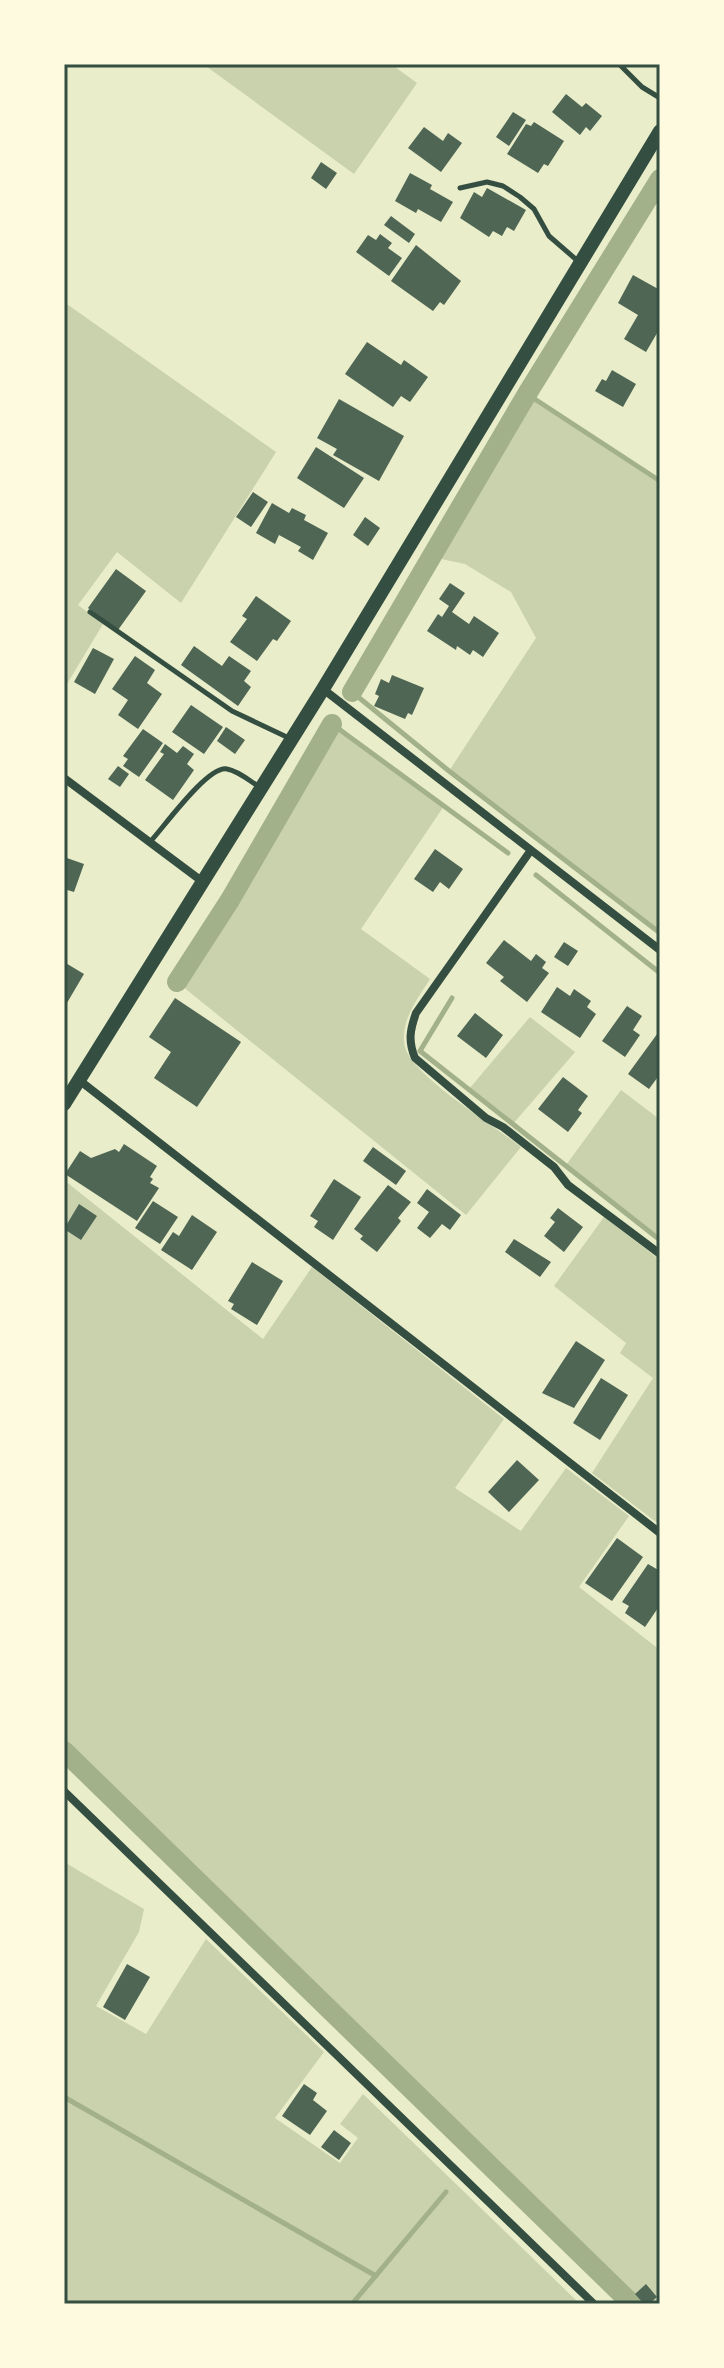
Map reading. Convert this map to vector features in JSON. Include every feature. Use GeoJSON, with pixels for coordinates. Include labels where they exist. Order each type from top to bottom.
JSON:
{"type":"FeatureCollection","features":[{"type":"Feature","properties":{"kind":"street"},"geometry":{"type":"LineString","coordinates":[[64,1104],[292,740],[660,131]]}},
{"type":"Feature","properties":{"kind":"street"},"geometry":{"type":"LineString","coordinates":[[323,689],[660,950]]}},
{"type":"Feature","properties":{"kind":"street"},"geometry":{"type":"LineString","coordinates":[[64,778],[204,882]]}},
{"type":"Feature","properties":{"kind":"street"},"geometry":{"type":"LineString","coordinates":[[531,850],[416,1013],[409,1044],[415,1058],[474,1108],[554,1167],[568,1185],[660,1254]]}},
{"type":"Feature","properties":{"kind":"street"},"geometry":{"type":"LineString","coordinates":[[79,1080],[660,1533]]}},
{"type":"Feature","properties":{"kind":"street"},"geometry":{"type":"LineString","coordinates":[[64,1791],[594,2304]]}},
{"type":"Feature","properties":{"kind":"lane"},"geometry":{"type":"LineString","coordinates":[[619,64],[642,87],[660,98]]}},
{"type":"Feature","properties":{"kind":"lane"},"geometry":{"type":"LineString","coordinates":[[460,188],[487,182],[503,186],[534,209],[549,236],[580,262]]}},
{"type":"Feature","properties":{"kind":"lane"},"geometry":{"type":"LineString","coordinates":[[90,612],[232,711],[250,717],[292,740]]}},
{"type":"Feature","properties":{"kind":"lane"},"geometry":{"type":"LineString","coordinates":[[150,842],[216,769],[227,769],[262,788]]}},
{"type":"Feature","properties":{"kind":"green space"},"geometry":{"type":"Polygon","coordinates":[[[203,64],[391,64],[417,83],[354,174],[203,64]]]}},
{"type":"Feature","properties":{"kind":"green space"},"geometry":{"type":"Polygon","coordinates":[[[64,302],[276,452],[181,603],[117,552],[78,605],[103,624],[64,689],[64,302]]]}},
{"type":"Feature","properties":{"kind":"green space"},"geometry":{"type":"Polygon","coordinates":[[[527,394],[660,481],[660,933],[449,771],[536,638],[511,592],[465,564],[432,557],[527,394]]]}},
{"type":"Feature","properties":{"kind":"green space"},"geometry":{"type":"Polygon","coordinates":[[[332,724],[444,806],[361,929],[430,979],[405,1028],[405,1047],[411,1059],[438,1086],[521,1147],[466,1215],[177,982],[230,900],[332,724]]]}},
{"type":"Feature","properties":{"kind":"green space"},"geometry":{"type":"Polygon","coordinates":[[[530,1017],[575,1052],[513,1124],[469,1089],[530,1017]]]}},
{"type":"Feature","properties":{"kind":"green space"},"geometry":{"type":"Polygon","coordinates":[[[621,1090],[660,1117],[660,1240],[566,1165],[621,1090]]]}},
{"type":"Feature","properties":{"kind":"green space"},"geometry":{"type":"Polygon","coordinates":[[[64,1180],[263,1339],[312,1267],[504,1419],[455,1488],[521,1531],[566,1468],[629,1516],[579,1587],[660,1650],[660,2304],[632,2304],[64,1751],[64,1523],[67,1519],[64,1516],[64,1180]]]}},
{"type":"Feature","properties":{"kind":"green space"},"geometry":{"type":"Polygon","coordinates":[[[604,1217],[660,1260],[660,1525],[592,1473],[653,1378],[620,1353],[626,1343],[554,1286],[604,1217]]]}},
{"type":"Feature","properties":{"kind":"green space"},"geometry":{"type":"Polygon","coordinates":[[[64,1862],[144,1909],[139,1932],[96,2006],[146,2034],[206,1939],[324,2052],[275,2118],[340,2163],[358,2138],[340,2124],[363,2094],[580,2304],[64,2304],[64,1862]]]}},
{"type":"Feature","properties":{"kind":"building"},"geometry":{"type":"Polygon","coordinates":[[[566,94],[582,107],[586,103],[602,116],[590,131],[586,127],[580,135],[552,112],[566,94]]]}},
{"type":"Feature","properties":{"kind":"building"},"geometry":{"type":"Polygon","coordinates":[[[513,112],[526,120],[509,146],[496,137],[513,112]]]}},
{"type":"Feature","properties":{"kind":"building"},"geometry":{"type":"Polygon","coordinates":[[[534,122],[564,141],[548,166],[544,164],[538,173],[507,154],[526,124],[531,126],[534,122]]]}},
{"type":"Feature","properties":{"kind":"building"},"geometry":{"type":"Polygon","coordinates":[[[424,127],[443,141],[448,133],[462,143],[441,172],[408,148],[424,127]]]}},
{"type":"Feature","properties":{"kind":"building"},"geometry":{"type":"Polygon","coordinates":[[[321,162],[337,173],[326,189],[311,178],[321,162]]]}},
{"type":"Feature","properties":{"kind":"building"},"geometry":{"type":"Polygon","coordinates":[[[410,173],[453,202],[441,222],[395,201],[410,173]]]}},
{"type":"Feature","properties":{"kind":"building"},"geometry":{"type":"Polygon","coordinates":[[[487,188],[526,210],[514,231],[507,227],[502,236],[493,231],[489,237],[460,218],[474,192],[482,197],[487,188]]]}},
{"type":"Feature","properties":{"kind":"building"},"geometry":{"type":"Polygon","coordinates":[[[391,216],[415,234],[409,243],[384,225],[391,216]]]}},
{"type":"Feature","properties":{"kind":"building"},"geometry":{"type":"Polygon","coordinates":[[[380,234],[392,243],[388,248],[402,258],[389,276],[356,252],[368,235],[376,240],[380,234]]]}},
{"type":"Feature","properties":{"kind":"building"},"geometry":{"type":"Polygon","coordinates":[[[416,245],[461,281],[444,305],[440,302],[433,311],[391,281],[416,245]]]}},
{"type":"Feature","properties":{"kind":"building"},"geometry":{"type":"Polygon","coordinates":[[[633,275],[660,290],[657,296],[660,298],[660,328],[646,352],[624,339],[638,315],[618,303],[633,275]]]}},
{"type":"Feature","properties":{"kind":"building"},"geometry":{"type":"Polygon","coordinates":[[[367,342],[401,365],[404,360],[428,377],[410,402],[401,396],[393,407],[345,374],[367,342]]]}},
{"type":"Feature","properties":{"kind":"building"},"geometry":{"type":"Polygon","coordinates":[[[612,370],[636,384],[623,407],[595,391],[612,370]]]}},
{"type":"Feature","properties":{"kind":"building"},"geometry":{"type":"Polygon","coordinates":[[[339,399],[404,436],[379,481],[333,455],[337,449],[317,438],[339,399]]]}},
{"type":"Feature","properties":{"kind":"building"},"geometry":{"type":"Polygon","coordinates":[[[316,447],[364,478],[344,508],[297,478],[316,447]]]}},
{"type":"Feature","properties":{"kind":"building"},"geometry":{"type":"Polygon","coordinates":[[[253,492],[268,502],[251,527],[236,517],[253,492]]]}},
{"type":"Feature","properties":{"kind":"building"},"geometry":{"type":"Polygon","coordinates":[[[272,503],[289,513],[292,508],[306,515],[304,520],[328,533],[313,560],[298,551],[301,547],[279,535],[275,544],[256,533],[272,503]]]}},
{"type":"Feature","properties":{"kind":"building"},"geometry":{"type":"Polygon","coordinates":[[[365,517],[380,528],[368,546],[353,535],[365,517]]]}},
{"type":"Feature","properties":{"kind":"building"},"geometry":{"type":"Polygon","coordinates":[[[116,569],[146,591],[118,630],[88,608],[116,569]]]}},
{"type":"Feature","properties":{"kind":"building"},"geometry":{"type":"Polygon","coordinates":[[[450,583],[465,593],[452,612],[469,624],[474,616],[499,633],[483,657],[473,650],[470,655],[457,646],[456,650],[427,631],[438,614],[442,617],[449,606],[439,599],[450,583]]]}},
{"type":"Feature","properties":{"kind":"building"},"geometry":{"type":"Polygon","coordinates":[[[256,596],[291,621],[257,661],[230,642],[247,619],[242,616],[256,596]]]}},
{"type":"Feature","properties":{"kind":"building"},"geometry":{"type":"Polygon","coordinates":[[[194,646],[222,666],[229,656],[251,671],[244,681],[251,687],[238,706],[181,665],[194,646]]]}},
{"type":"Feature","properties":{"kind":"building"},"geometry":{"type":"Polygon","coordinates":[[[93,648],[114,659],[95,694],[74,682],[93,648]]]}},
{"type":"Feature","properties":{"kind":"building"},"geometry":{"type":"Polygon","coordinates":[[[135,656],[155,670],[147,683],[162,694],[138,729],[118,715],[128,700],[112,689],[135,656]]]}},
{"type":"Feature","properties":{"kind":"building"},"geometry":{"type":"Polygon","coordinates":[[[392,675],[424,688],[412,715],[408,713],[405,719],[374,706],[381,679],[389,683],[392,675]]]}},
{"type":"Feature","properties":{"kind":"building"},"geometry":{"type":"Polygon","coordinates":[[[191,705],[223,727],[204,754],[172,732],[191,705]]]}},
{"type":"Feature","properties":{"kind":"building"},"geometry":{"type":"Polygon","coordinates":[[[226,727],[245,740],[235,754],[217,741],[226,727]]]}},
{"type":"Feature","properties":{"kind":"building"},"geometry":{"type":"Polygon","coordinates":[[[143,729],[163,743],[139,777],[123,766],[128,759],[123,756],[143,729]]]}},
{"type":"Feature","properties":{"kind":"building"},"geometry":{"type":"Polygon","coordinates":[[[165,744],[177,753],[183,746],[194,754],[187,764],[194,770],[173,800],[145,780],[164,754],[160,752],[165,744]]]}},
{"type":"Feature","properties":{"kind":"building"},"geometry":{"type":"Polygon","coordinates":[[[118,766],[129,774],[120,787],[108,779],[118,766]]]}},
{"type":"Feature","properties":{"kind":"building"},"geometry":{"type":"Polygon","coordinates":[[[435,849],[463,869],[449,889],[440,882],[433,892],[414,879],[435,849]]]}},
{"type":"Feature","properties":{"kind":"building"},"geometry":{"type":"Polygon","coordinates":[[[64,857],[84,864],[74,892],[64,889],[64,857]]]}},
{"type":"Feature","properties":{"kind":"building"},"geometry":{"type":"Polygon","coordinates":[[[504,940],[531,961],[536,954],[546,962],[542,968],[549,973],[527,1002],[500,981],[504,977],[486,963],[504,940]]]}},
{"type":"Feature","properties":{"kind":"building"},"geometry":{"type":"Polygon","coordinates":[[[564,942],[578,951],[568,966],[554,957],[564,942]]]}},
{"type":"Feature","properties":{"kind":"building"},"geometry":{"type":"Polygon","coordinates":[[[64,962],[84,974],[64,1008],[64,962]]]}},
{"type":"Feature","properties":{"kind":"building"},"geometry":{"type":"Polygon","coordinates":[[[557,987],[570,996],[574,989],[591,1001],[587,1007],[596,1014],[580,1038],[541,1012],[557,987]]]}},
{"type":"Feature","properties":{"kind":"building"},"geometry":{"type":"Polygon","coordinates":[[[175,998],[241,1042],[197,1107],[154,1078],[171,1052],[149,1037],[175,998]]]}},
{"type":"Feature","properties":{"kind":"building"},"geometry":{"type":"Polygon","coordinates":[[[627,1006],[642,1016],[633,1030],[640,1035],[625,1057],[602,1041],[627,1006]]]}},
{"type":"Feature","properties":{"kind":"building"},"geometry":{"type":"Polygon","coordinates":[[[475,1013],[503,1035],[486,1058],[457,1036],[475,1013]]]}},
{"type":"Feature","properties":{"kind":"building"},"geometry":{"type":"Polygon","coordinates":[[[660,1030],[660,1074],[649,1089],[628,1074],[660,1030]]]}},
{"type":"Feature","properties":{"kind":"building"},"geometry":{"type":"Polygon","coordinates":[[[563,1077],[588,1096],[578,1110],[582,1113],[568,1132],[538,1109],[563,1077]]]}},
{"type":"Feature","properties":{"kind":"building"},"geometry":{"type":"Polygon","coordinates":[[[124,1144],[157,1166],[150,1183],[159,1188],[137,1221],[65,1174],[80,1151],[91,1158],[115,1149],[119,1152],[124,1144]]]}},
{"type":"Feature","properties":{"kind":"building"},"geometry":{"type":"Polygon","coordinates":[[[373,1147],[406,1171],[396,1185],[363,1161],[373,1147]]]}},
{"type":"Feature","properties":{"kind":"building"},"geometry":{"type":"Polygon","coordinates":[[[334,1179],[361,1197],[333,1240],[314,1227],[318,1221],[310,1216],[334,1179]]]}},
{"type":"Feature","properties":{"kind":"building"},"geometry":{"type":"Polygon","coordinates":[[[388,1185],[411,1202],[398,1218],[401,1221],[377,1252],[360,1239],[363,1236],[354,1229],[388,1185]]]}},
{"type":"Feature","properties":{"kind":"building"},"geometry":{"type":"Polygon","coordinates":[[[427,1189],[461,1215],[450,1230],[442,1224],[430,1238],[417,1228],[429,1212],[417,1203],[427,1189]]]}},
{"type":"Feature","properties":{"kind":"building"},"geometry":{"type":"Polygon","coordinates":[[[153,1201],[178,1217],[160,1244],[135,1228],[153,1201]]]}},
{"type":"Feature","properties":{"kind":"building"},"geometry":{"type":"Polygon","coordinates":[[[79,1204],[97,1216],[81,1240],[64,1229],[79,1204]]]}},
{"type":"Feature","properties":{"kind":"building"},"geometry":{"type":"Polygon","coordinates":[[[558,1208],[583,1227],[564,1252],[544,1236],[555,1222],[550,1218],[558,1208]]]}},
{"type":"Feature","properties":{"kind":"building"},"geometry":{"type":"Polygon","coordinates":[[[192,1215],[217,1232],[192,1270],[161,1250],[173,1232],[179,1236],[192,1215]]]}},
{"type":"Feature","properties":{"kind":"building"},"geometry":{"type":"Polygon","coordinates":[[[514,1239],[551,1262],[540,1277],[505,1252],[514,1239]]]}},
{"type":"Feature","properties":{"kind":"building"},"geometry":{"type":"Polygon","coordinates":[[[252,1262],[283,1281],[257,1325],[231,1309],[234,1304],[228,1301],[252,1262]]]}},
{"type":"Feature","properties":{"kind":"building"},"geometry":{"type":"Polygon","coordinates":[[[576,1341],[605,1360],[574,1408],[542,1393],[576,1341]]]}},
{"type":"Feature","properties":{"kind":"building"},"geometry":{"type":"Polygon","coordinates":[[[601,1378],[628,1395],[600,1440],[573,1423],[601,1378]]]}},
{"type":"Feature","properties":{"kind":"building"},"geometry":{"type":"Polygon","coordinates":[[[517,1460],[539,1480],[509,1512],[488,1492],[517,1460]]]}},
{"type":"Feature","properties":{"kind":"building"},"geometry":{"type":"Polygon","coordinates":[[[617,1538],[643,1557],[612,1601],[585,1583],[617,1538]]]}},
{"type":"Feature","properties":{"kind":"building"},"geometry":{"type":"Polygon","coordinates":[[[648,1564],[660,1571],[660,1605],[645,1627],[625,1613],[629,1606],[622,1602],[648,1564]]]}},
{"type":"Feature","properties":{"kind":"building"},"geometry":{"type":"Polygon","coordinates":[[[127,1964],[150,1977],[125,2020],[103,2007],[127,1964]]]}},
{"type":"Feature","properties":{"kind":"building"},"geometry":{"type":"Polygon","coordinates":[[[304,2084],[317,2093],[313,2100],[327,2111],[310,2135],[282,2116],[304,2084]]]}},
{"type":"Feature","properties":{"kind":"building"},"geometry":{"type":"Polygon","coordinates":[[[334,2130],[351,2143],[339,2160],[321,2147],[334,2130]]]}},
{"type":"Feature","properties":{"kind":"building"},"geometry":{"type":"Polygon","coordinates":[[[646,2284],[657,2297],[649,2304],[644,2304],[635,2294],[646,2284]]]}},
{"type":"Feature","properties":{"kind":"waterway"},"geometry":{"type":"LineString","coordinates":[[352,692],[527,394],[660,179]]}},
{"type":"Feature","properties":{"kind":"waterway"},"geometry":{"type":"LineString","coordinates":[[527,394],[660,481]]}},
{"type":"Feature","properties":{"kind":"waterway"},"geometry":{"type":"LineString","coordinates":[[352,692],[449,771],[660,933]]}},
{"type":"Feature","properties":{"kind":"waterway"},"geometry":{"type":"LineString","coordinates":[[332,724],[508,853]]}},
{"type":"Feature","properties":{"kind":"waterway"},"geometry":{"type":"LineString","coordinates":[[177,982],[230,900],[332,724]]}},
{"type":"Feature","properties":{"kind":"waterway"},"geometry":{"type":"LineString","coordinates":[[536,875],[660,973]]}},
{"type":"Feature","properties":{"kind":"waterway"},"geometry":{"type":"LineString","coordinates":[[452,998],[420,1051],[660,1240]]}},
{"type":"Feature","properties":{"kind":"waterway"},"geometry":{"type":"LineString","coordinates":[[64,1751],[632,2304]]}},
{"type":"Feature","properties":{"kind":"waterway"},"geometry":{"type":"LineString","coordinates":[[64,2097],[376,2276]]}},
{"type":"Feature","properties":{"kind":"waterway"},"geometry":{"type":"LineString","coordinates":[[352,2304],[446,2192]]}}]}
